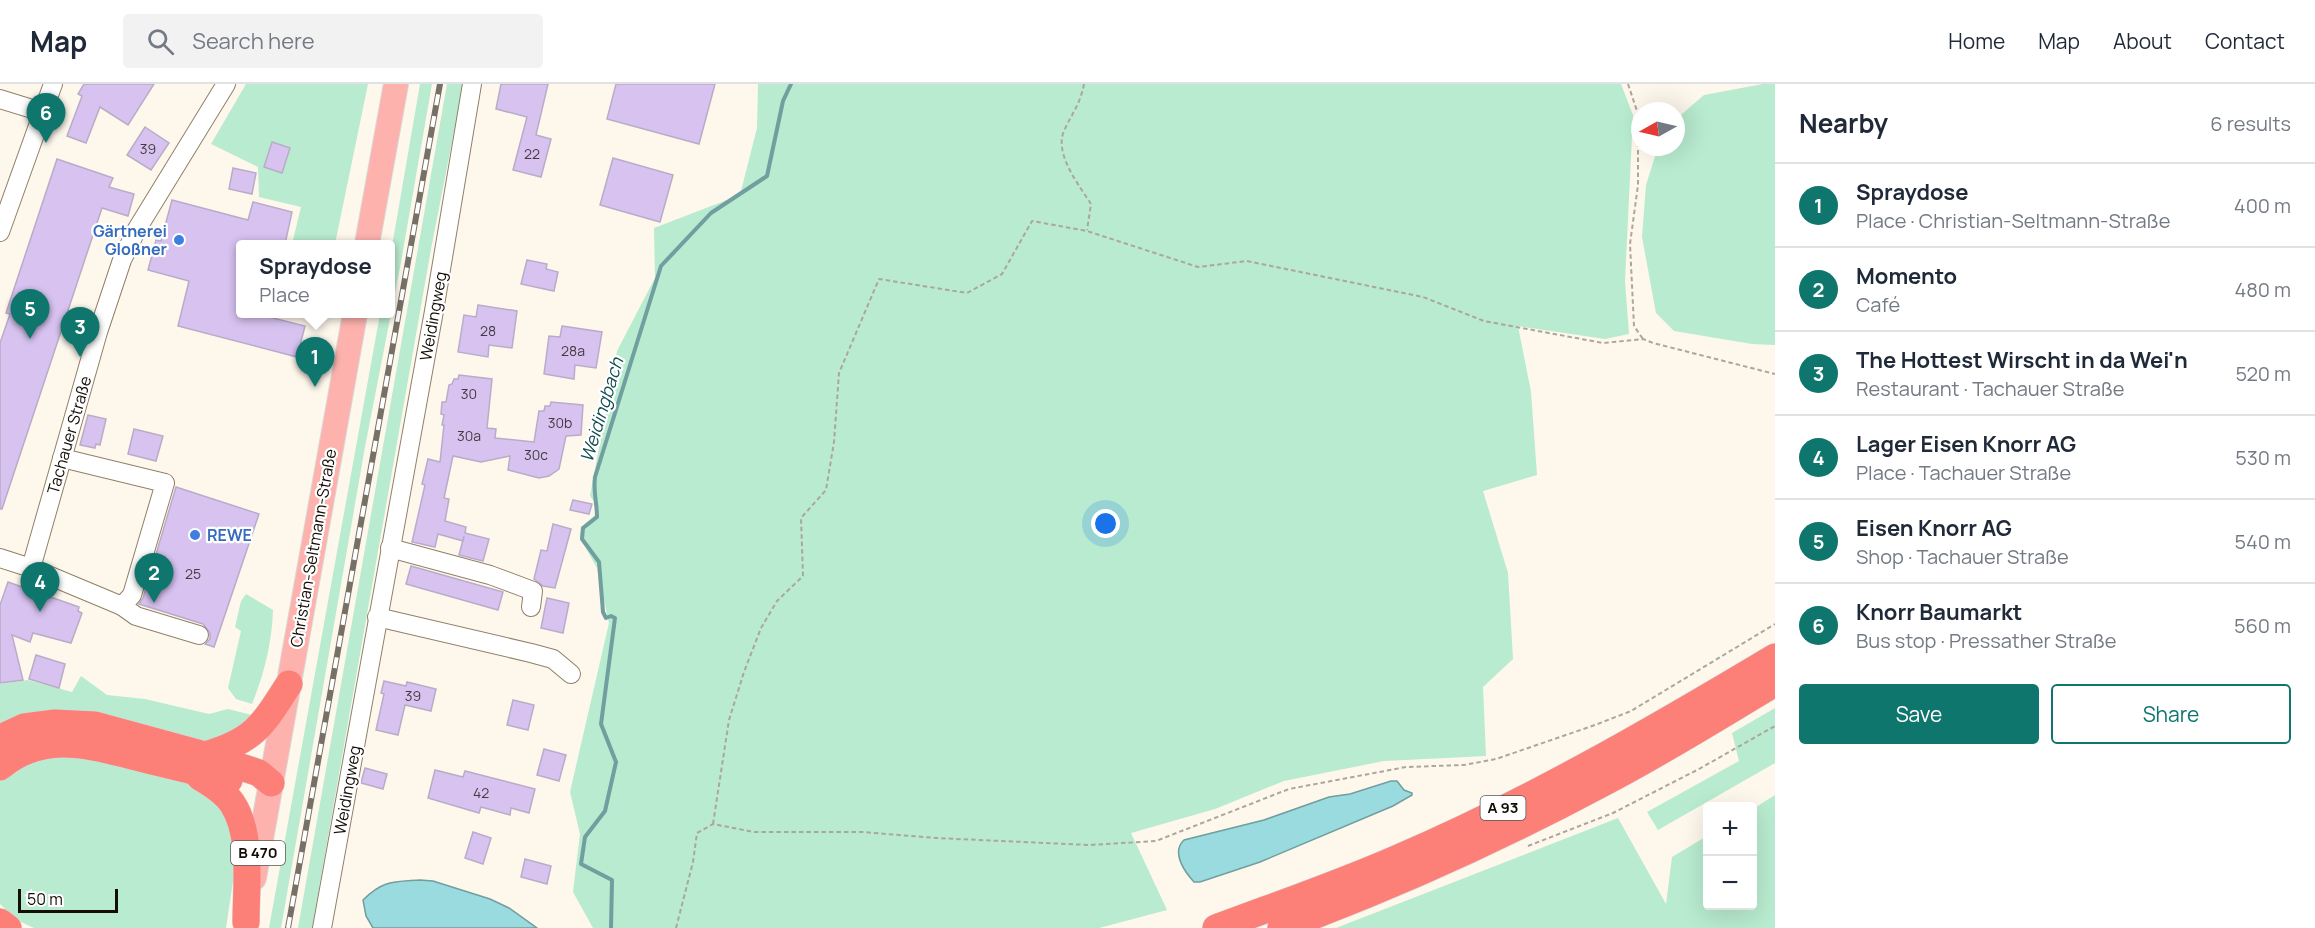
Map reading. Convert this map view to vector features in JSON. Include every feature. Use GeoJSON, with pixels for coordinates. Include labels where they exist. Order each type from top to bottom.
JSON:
{"type":"FeatureCollection","features":[{"type":"Feature","properties":{"kind":"highway","name":"A 93"},"geometry":{"type":"LineString","coordinates":[[1216,928],[1398,858],[1485,818],[1637,739],[1775,657]]}},
{"type":"Feature","properties":{"kind":"highway","name":"A 93"},"geometry":{"type":"LineString","coordinates":[[1281,928],[1436,865],[1534,818],[1602,784],[1775,683]]}},
{"type":"Feature","properties":{"kind":"highway"},"geometry":{"type":"LineString","coordinates":[[197,762],[253,734],[266,720],[288,684]]}},
{"type":"Feature","properties":{"kind":"highway"},"geometry":{"type":"LineString","coordinates":[[0,738],[24,727],[56,723],[95,725],[197,762],[231,802],[240,818],[245,836],[246,925]]}},
{"type":"Feature","properties":{"kind":"highway"},"geometry":{"type":"LineString","coordinates":[[0,767],[26,751],[48,745],[81,743],[259,773],[271,783]]}},
{"type":"Feature","properties":{"kind":"highway"},"geometry":{"type":"LineString","coordinates":[[0,922],[8,928]]}},
{"type":"Feature","properties":{"kind":"main road"},"geometry":{"type":"LineString","coordinates":[[368,240],[396,84]]}},
{"type":"Feature","properties":{"kind":"main road","name":"Christian-Seltmann-Straße"},"geometry":{"type":"LineString","coordinates":[[271,783],[354,318]]}},
{"type":"Feature","properties":{"kind":"main road","name":"B 470"},"geometry":{"type":"LineString","coordinates":[[246,925],[271,783]]}},
{"type":"Feature","properties":{"kind":"street"},"geometry":{"type":"LineString","coordinates":[[0,232],[53,84]]}},
{"type":"Feature","properties":{"kind":"street","name":"Tachauer Straße"},"geometry":{"type":"LineString","coordinates":[[31,568],[98,332],[122,260],[137,230],[226,84]]}},
{"type":"Feature","properties":{"kind":"street","name":"Weidingweg"},"geometry":{"type":"LineString","coordinates":[[322,928],[436,301],[472,84]]}},
{"type":"Feature","properties":{"kind":"street"},"geometry":{"type":"LineString","coordinates":[[0,99],[42,112]]}},
{"type":"Feature","properties":{"kind":"street"},"geometry":{"type":"LineString","coordinates":[[62,458],[165,483],[132,595],[122,606]]}},
{"type":"Feature","properties":{"kind":"street"},"geometry":{"type":"LineString","coordinates":[[390,548],[490,575],[533,591],[531,607]]}},
{"type":"Feature","properties":{"kind":"street"},"geometry":{"type":"LineString","coordinates":[[0,558],[31,568],[122,606],[136,616],[199,635]]}},
{"type":"Feature","properties":{"kind":"street"},"geometry":{"type":"LineString","coordinates":[[377,617],[553,659],[571,674]]}},
{"type":"Feature","properties":{"kind":"path"},"geometry":{"type":"LineString","coordinates":[[1084,84],[1081,101],[1062,134],[1064,161],[1091,204],[1087,231]]}},
{"type":"Feature","properties":{"kind":"path"},"geometry":{"type":"LineString","coordinates":[[1628,84],[1638,114],[1638,185],[1630,244],[1634,326],[1643,339]]}},
{"type":"Feature","properties":{"kind":"path"},"geometry":{"type":"LineString","coordinates":[[713,824],[729,720],[761,628],[777,601],[803,576],[801,518],[826,490],[834,442],[839,373],[879,279],[967,293],[1002,274],[1032,221],[1087,231],[1198,267],[1247,261],[1423,297],[1484,321],[1603,343],[1643,339],[1775,374]]}},
{"type":"Feature","properties":{"kind":"path"},"geometry":{"type":"LineString","coordinates":[[675,928],[693,862],[697,833],[713,824],[754,832],[862,832],[1089,845],[1156,841],[1288,789],[1406,767],[1464,765],[1496,759],[1595,725],[1631,711],[1775,624]]}},
{"type":"Feature","properties":{"kind":"path"},"geometry":{"type":"LineString","coordinates":[[1528,846],[1614,813],[1775,726]]}},
{"type":"Feature","properties":{"kind":"green space"},"geometry":{"type":"Polygon","coordinates":[[[246,84],[368,84],[336,240],[293,240],[301,207],[259,197],[258,167],[211,144],[246,84]]]}},
{"type":"Feature","properties":{"kind":"green space"},"geometry":{"type":"Polygon","coordinates":[[[420,84],[432,84],[395,293],[395,240],[393,240],[420,84]]]}},
{"type":"Feature","properties":{"kind":"green space"},"geometry":{"type":"Polygon","coordinates":[[[447,84],[463,84],[431,249],[312,928],[298,928],[447,84]]]}},
{"type":"Feature","properties":{"kind":"green space"},"geometry":{"type":"Polygon","coordinates":[[[758,84],[1621,84],[1631,110],[1625,281],[1629,334],[1605,339],[1518,326],[1531,392],[1537,475],[1483,491],[1508,573],[1513,659],[1483,687],[1486,756],[1384,761],[1284,781],[1215,809],[1131,833],[1167,910],[1099,928],[593,928],[573,892],[580,834],[570,792],[609,623],[597,568],[580,538],[581,527],[595,515],[596,504],[590,496],[617,351],[655,278],[654,228],[740,195],[757,128],[758,84]]]}},
{"type":"Feature","properties":{"kind":"green space"},"geometry":{"type":"Polygon","coordinates":[[[1763,84],[1775,84],[1775,345],[1752,344],[1674,331],[1656,313],[1642,237],[1646,185],[1655,156],[1685,156],[1685,111],[1704,95],[1763,84]]]}},
{"type":"Feature","properties":{"kind":"green space"},"geometry":{"type":"Polygon","coordinates":[[[379,318],[390,318],[365,447],[281,928],[269,928],[379,318]]]}},
{"type":"Feature","properties":{"kind":"green space"},"geometry":{"type":"Polygon","coordinates":[[[246,594],[273,610],[267,658],[252,704],[236,699],[228,688],[241,631],[235,627],[241,601],[246,594]]]}},
{"type":"Feature","properties":{"kind":"green space"},"geometry":{"type":"Polygon","coordinates":[[[81,676],[107,695],[145,699],[209,714],[228,709],[252,715],[233,735],[211,743],[0,727],[0,684],[28,680],[72,692],[81,676]]]}},
{"type":"Feature","properties":{"kind":"green space"},"geometry":{"type":"Polygon","coordinates":[[[1775,708],[1775,763],[1707,802],[1703,802],[1703,804],[1658,830],[1647,812],[1739,761],[1732,733],[1775,708]]]}},
{"type":"Feature","properties":{"kind":"green space"},"geometry":{"type":"Polygon","coordinates":[[[67,753],[199,785],[223,803],[238,848],[226,928],[34,928],[17,920],[0,904],[0,781],[22,764],[67,753]]]}},
{"type":"Feature","properties":{"kind":"green space"},"geometry":{"type":"Polygon","coordinates":[[[1775,795],[1775,928],[1336,928],[1618,818],[1666,904],[1672,857],[1703,838],[1703,910],[1757,910],[1757,806],[1775,795]]]}},
{"type":"Feature","properties":{"kind":"water"},"geometry":{"type":"Polygon","coordinates":[[[1397,781],[1404,790],[1412,795],[1393,806],[1260,862],[1194,882],[1180,861],[1179,850],[1184,840],[1264,820],[1329,797],[1350,794],[1397,781]]]}},
{"type":"Feature","properties":{"kind":"water"},"geometry":{"type":"Polygon","coordinates":[[[420,880],[433,881],[490,899],[509,908],[537,928],[373,928],[366,916],[363,900],[383,885],[420,880]]]}},
{"type":"Feature","properties":{"kind":"building"},"geometry":{"type":"Polygon","coordinates":[[[84,84],[154,84],[128,125],[100,107],[86,143],[67,136],[82,96],[78,94],[84,84]]]}},
{"type":"Feature","properties":{"kind":"building"},"geometry":{"type":"Polygon","coordinates":[[[501,84],[548,84],[536,135],[551,139],[541,177],[513,170],[527,117],[496,109],[501,84]]]}},
{"type":"Feature","properties":{"kind":"building"},"geometry":{"type":"Polygon","coordinates":[[[616,84],[715,84],[699,144],[607,119],[616,84]]]}},
{"type":"Feature","properties":{"kind":"building"},"geometry":{"type":"Polygon","coordinates":[[[145,127],[169,143],[151,170],[127,155],[145,127]]]}},
{"type":"Feature","properties":{"kind":"building"},"geometry":{"type":"Polygon","coordinates":[[[272,142],[290,148],[282,173],[264,167],[272,142]]]}},
{"type":"Feature","properties":{"kind":"building"},"geometry":{"type":"Polygon","coordinates":[[[613,158],[673,175],[660,222],[600,205],[613,158]]]}},
{"type":"Feature","properties":{"kind":"building"},"geometry":{"type":"Polygon","coordinates":[[[57,159],[113,178],[109,187],[134,194],[128,216],[102,208],[2,509],[0,509],[0,343],[10,314],[6,313],[57,159]]]}},
{"type":"Feature","properties":{"kind":"building"},"geometry":{"type":"Polygon","coordinates":[[[233,168],[256,173],[252,194],[229,189],[233,168]]]}},
{"type":"Feature","properties":{"kind":"building"},"geometry":{"type":"Polygon","coordinates":[[[172,200],[248,220],[253,202],[292,212],[286,240],[236,240],[236,318],[273,318],[305,326],[297,357],[178,326],[189,281],[148,270],[156,240],[161,241],[172,200]]]}},
{"type":"Feature","properties":{"kind":"building"},"geometry":{"type":"Polygon","coordinates":[[[527,260],[547,264],[546,269],[558,272],[554,291],[521,284],[527,260]]]}},
{"type":"Feature","properties":{"kind":"building"},"geometry":{"type":"Polygon","coordinates":[[[478,305],[517,311],[512,348],[489,345],[488,357],[458,352],[464,315],[476,317],[478,305]]]}},
{"type":"Feature","properties":{"kind":"building"},"geometry":{"type":"Polygon","coordinates":[[[562,326],[602,332],[596,368],[575,365],[574,379],[544,374],[549,336],[560,337],[562,326]]]}},
{"type":"Feature","properties":{"kind":"building"},"geometry":{"type":"Polygon","coordinates":[[[459,375],[492,379],[487,428],[496,429],[495,438],[534,442],[539,411],[544,411],[545,406],[550,406],[551,402],[583,405],[581,435],[566,436],[559,469],[549,476],[539,478],[508,470],[510,456],[481,462],[453,456],[444,498],[449,499],[445,521],[466,527],[465,533],[489,539],[483,561],[459,555],[463,541],[438,534],[435,547],[412,542],[425,485],[422,484],[428,459],[440,462],[444,425],[442,425],[444,415],[441,414],[442,402],[446,402],[449,385],[454,379],[458,379],[459,375]]]}},
{"type":"Feature","properties":{"kind":"building"},"geometry":{"type":"Polygon","coordinates":[[[88,415],[106,419],[100,445],[96,444],[95,448],[80,445],[88,415]]]}},
{"type":"Feature","properties":{"kind":"building"},"geometry":{"type":"Polygon","coordinates":[[[134,429],[163,436],[156,461],[128,454],[134,429]]]}},
{"type":"Feature","properties":{"kind":"building"},"geometry":{"type":"Polygon","coordinates":[[[176,487],[259,514],[214,647],[205,644],[210,639],[210,633],[203,624],[139,604],[143,598],[176,487]]]}},
{"type":"Feature","properties":{"kind":"building"},"geometry":{"type":"Polygon","coordinates":[[[573,500],[592,504],[589,514],[570,510],[573,500]]]}},
{"type":"Feature","properties":{"kind":"building"},"geometry":{"type":"Polygon","coordinates":[[[553,524],[571,529],[555,588],[543,586],[534,579],[541,550],[547,551],[553,524]]]}},
{"type":"Feature","properties":{"kind":"building"},"geometry":{"type":"Polygon","coordinates":[[[411,566],[503,592],[498,610],[406,584],[411,566]]]}},
{"type":"Feature","properties":{"kind":"building"},"geometry":{"type":"Polygon","coordinates":[[[8,582],[79,607],[78,611],[82,613],[71,643],[33,633],[30,642],[12,635],[23,680],[0,683],[0,605],[8,582]]]}},
{"type":"Feature","properties":{"kind":"building"},"geometry":{"type":"Polygon","coordinates":[[[547,598],[569,603],[563,633],[541,628],[547,598]]]}},
{"type":"Feature","properties":{"kind":"building"},"geometry":{"type":"Polygon","coordinates":[[[36,655],[65,664],[59,688],[29,679],[36,655]]]}},
{"type":"Feature","properties":{"kind":"building"},"geometry":{"type":"Polygon","coordinates":[[[384,681],[406,686],[407,682],[436,689],[431,711],[405,705],[398,735],[376,730],[384,694],[381,693],[384,681]]]}},
{"type":"Feature","properties":{"kind":"building"},"geometry":{"type":"Polygon","coordinates":[[[513,700],[534,705],[528,730],[507,725],[513,700]]]}},
{"type":"Feature","properties":{"kind":"building"},"geometry":{"type":"Polygon","coordinates":[[[544,749],[566,755],[559,781],[537,775],[544,749]]]}},
{"type":"Feature","properties":{"kind":"building"},"geometry":{"type":"Polygon","coordinates":[[[365,768],[387,774],[383,789],[361,783],[365,768]]]}},
{"type":"Feature","properties":{"kind":"building"},"geometry":{"type":"Polygon","coordinates":[[[435,770],[463,777],[465,771],[535,789],[529,813],[511,808],[510,815],[481,807],[479,813],[428,798],[435,770]]]}},
{"type":"Feature","properties":{"kind":"building"},"geometry":{"type":"Polygon","coordinates":[[[473,832],[491,838],[483,864],[465,858],[473,832]]]}},
{"type":"Feature","properties":{"kind":"building"},"geometry":{"type":"Polygon","coordinates":[[[525,859],[551,866],[547,884],[521,877],[525,859]]]}},
{"type":"Feature","properties":{"kind":"waterway","name":"Weidingbach"},"geometry":{"type":"LineString","coordinates":[[611,928],[612,880],[581,864],[585,837],[605,811],[616,762],[601,724],[615,618],[611,616],[606,618],[603,612],[599,562],[582,539],[583,528],[597,517],[595,477],[661,266],[711,213],[767,176],[783,101],[791,84]]}},
{"type":"Feature","properties":{"kind":"railway"},"geometry":{"type":"LineString","coordinates":[[288,928],[440,84]]}},
{"type":"Feature","properties":{"kind":"place","name":"Knorr Baumarkt"},"geometry":{"type":"Point","coordinates":[46,143]}},
{"type":"Feature","properties":{"kind":"place","name":"Gärtnerei Gloßner"},"geometry":{"type":"Point","coordinates":[179,240]}},
{"type":"Feature","properties":{"kind":"place","name":"Eisen Knorr AG"},"geometry":{"type":"Point","coordinates":[30,339]}},
{"type":"Feature","properties":{"kind":"place","name":"The Hottest Wirscht in da Wei'n"},"geometry":{"type":"Point","coordinates":[80,357]}},
{"type":"Feature","properties":{"kind":"place","name":"Spraydose"},"geometry":{"type":"Point","coordinates":[315,387]}},
{"type":"Feature","properties":{"kind":"place","name":"REWE"},"geometry":{"type":"Point","coordinates":[195,535]}},
{"type":"Feature","properties":{"kind":"place","name":"Momento"},"geometry":{"type":"Point","coordinates":[154,603]}},
{"type":"Feature","properties":{"kind":"place","name":"Lager Eisen Knorr AG"},"geometry":{"type":"Point","coordinates":[40,612]}}]}
